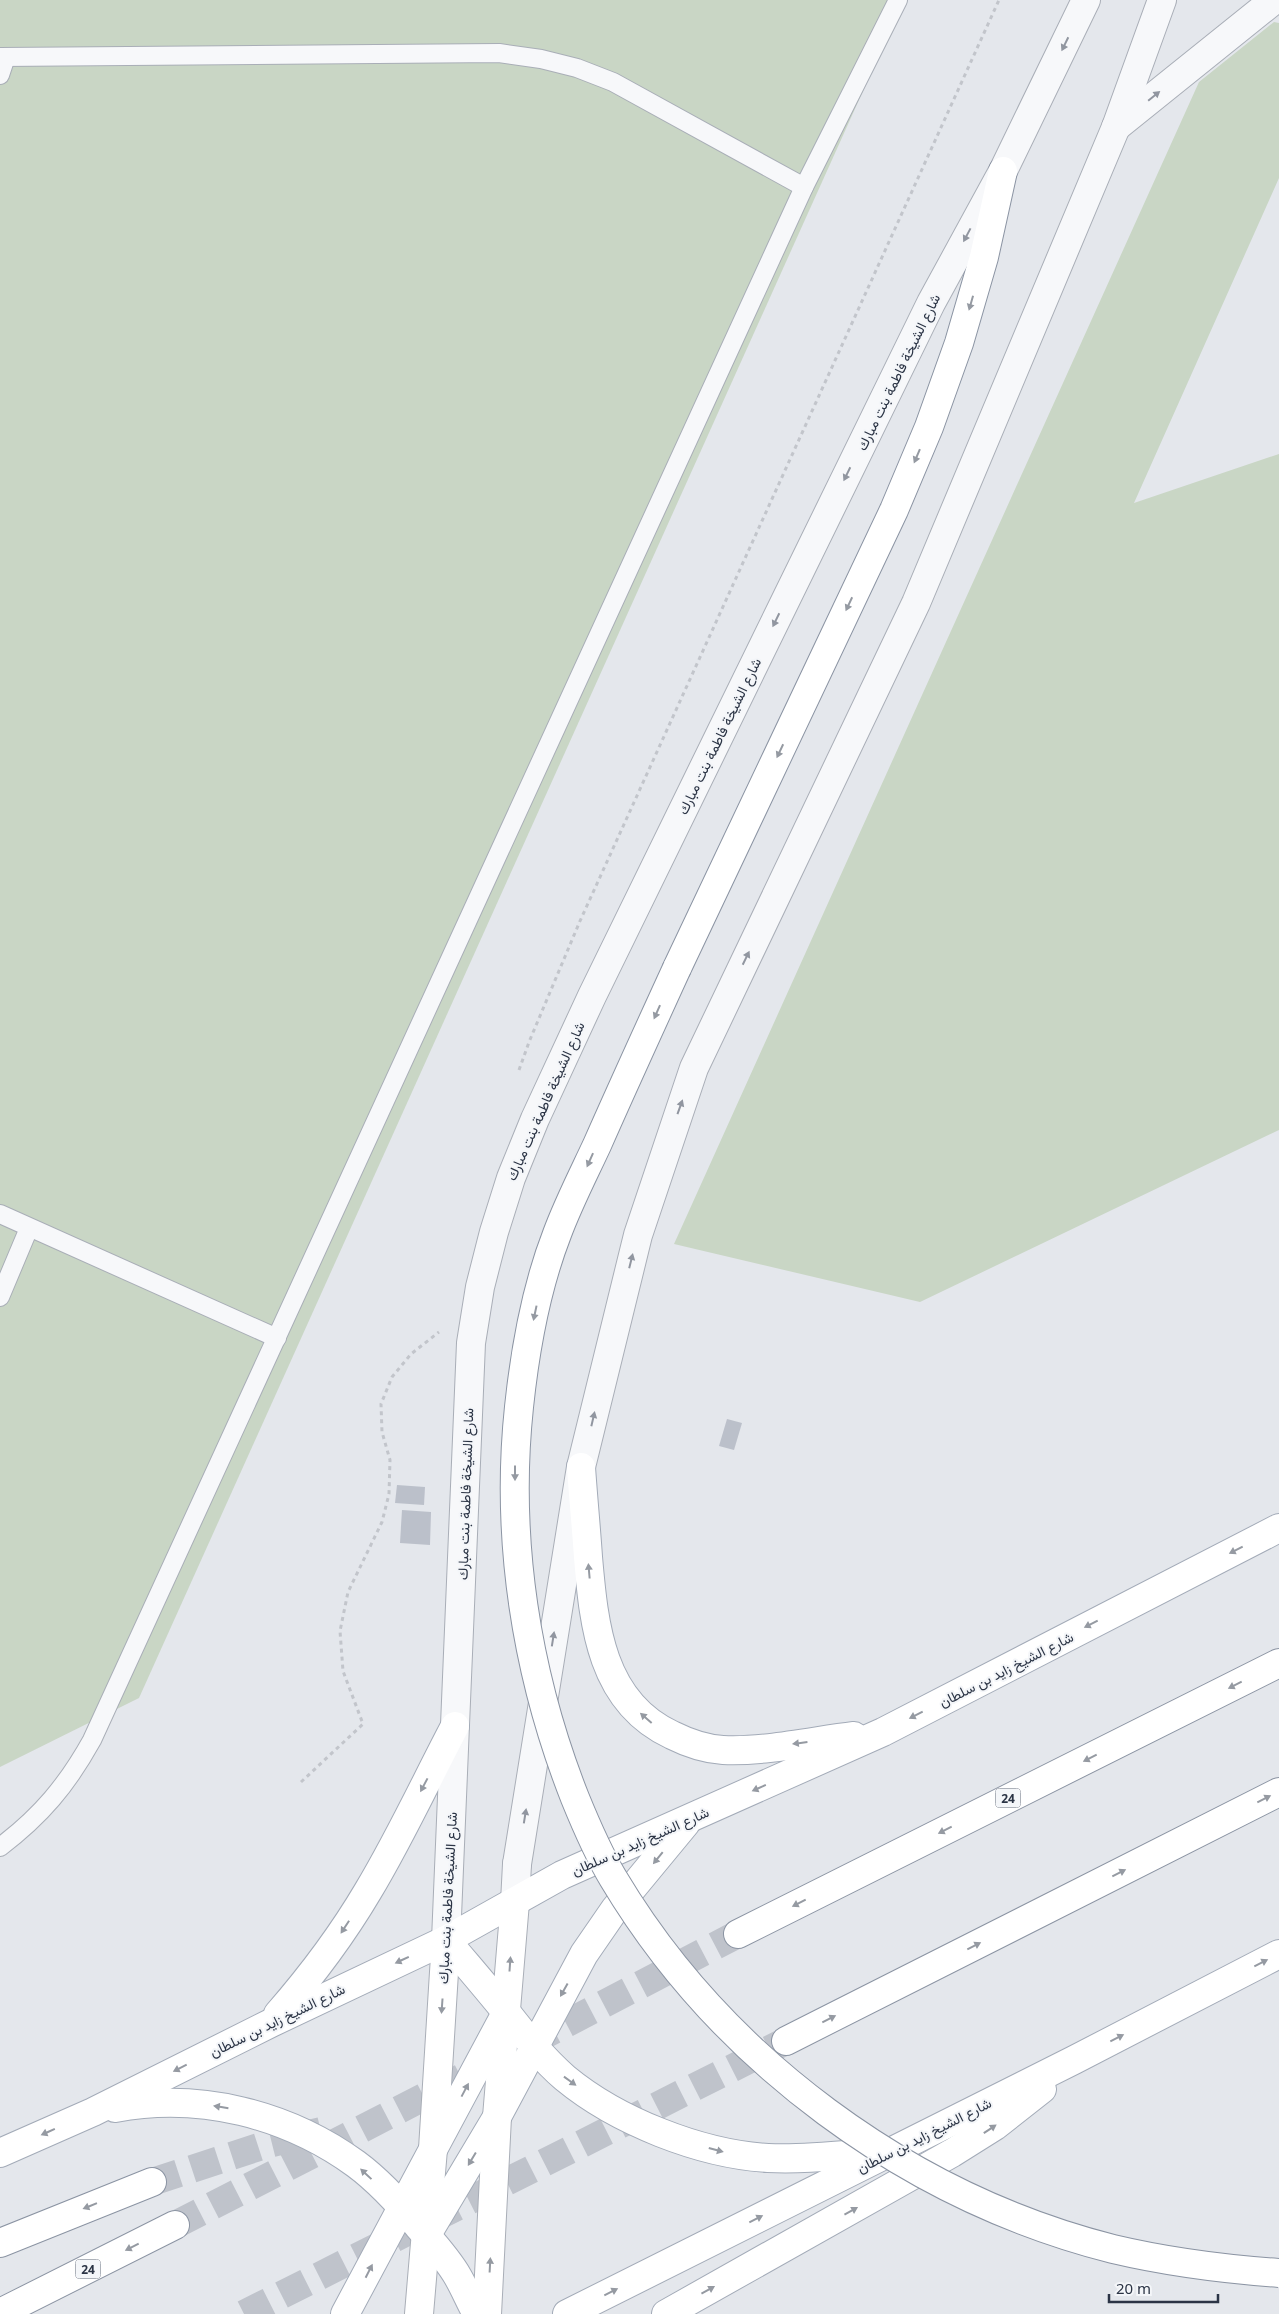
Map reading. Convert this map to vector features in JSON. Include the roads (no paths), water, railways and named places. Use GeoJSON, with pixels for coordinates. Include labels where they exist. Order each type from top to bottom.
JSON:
{"type":"FeatureCollection","features":[{"type":"Feature","properties":{"kind":"main road"},"geometry":{"type":"LineString","coordinates":[[1003,171],[984,257],[965,324],[929,427],[894,510],[677,968],[556,1236],[531,1330],[519,1408],[515,1466],[515,1525],[520,1584],[529,1645],[544,1705],[562,1764],[585,1821],[612,1875],[642,1923],[677,1968],[753,2050],[796,2088],[843,2124],[893,2156],[945,2185],[998,2210],[1054,2231],[1110,2248],[1168,2261],[1227,2270],[1279,2273]]}},
{"type":"Feature","properties":{"kind":"main road"},"geometry":{"type":"LineString","coordinates":[[581,1467],[592,1609],[600,1645],[612,1678],[632,1706],[659,1729],[689,1743],[722,1750],[755,1748],[883,1732]]}},
{"type":"Feature","properties":{"kind":"main road","name":"شارع الشيخ زايد بن سلطان"},"geometry":{"type":"LineString","coordinates":[[0,2153],[93,2112],[271,2023],[446,1940],[562,1875],[883,1732],[1279,1528]]}},
{"type":"Feature","properties":{"kind":"main road","name":"24"},"geometry":{"type":"LineString","coordinates":[[738,1934],[1279,1663]]}},
{"type":"Feature","properties":{"kind":"main road"},"geometry":{"type":"LineString","coordinates":[[271,2023],[307,1981],[339,1937],[369,1890],[455,1726]]}},
{"type":"Feature","properties":{"kind":"main road"},"geometry":{"type":"LineString","coordinates":[[786,2041],[1279,1792]]}},
{"type":"Feature","properties":{"kind":"main road"},"geometry":{"type":"LineString","coordinates":[[426,2236],[497,2117],[535,2048],[559,1999],[589,1947],[615,1909],[688,1820]]}},
{"type":"Feature","properties":{"kind":"main road"},"geometry":{"type":"LineString","coordinates":[[487,2314],[497,2117],[515,1902]]}},
{"type":"Feature","properties":{"kind":"main road"},"geometry":{"type":"LineString","coordinates":[[446,1940],[535,2048],[566,2078],[609,2107],[640,2123],[680,2139],[723,2152],[767,2158],[809,2158],[894,2150]]}},
{"type":"Feature","properties":{"kind":"main road","name":"شارع الشيخة فاطمة بنت مبارك"},"geometry":{"type":"LineString","coordinates":[[419,2314],[433,2148],[446,1940]]}},
{"type":"Feature","properties":{"kind":"main road","name":"شارع الشيخ زايد بن سلطان"},"geometry":{"type":"LineString","coordinates":[[567,2314],[1074,2060],[1279,1954]]}},
{"type":"Feature","properties":{"kind":"main road"},"geometry":{"type":"LineString","coordinates":[[346,2314],[506,2013]]}},
{"type":"Feature","properties":{"kind":"main road"},"geometry":{"type":"LineString","coordinates":[[666,2314],[952,2154],[1036,2094],[1074,2060]]}},
{"type":"Feature","properties":{"kind":"main road"},"geometry":{"type":"LineString","coordinates":[[93,2112],[136,2104],[179,2102],[222,2106],[264,2116],[304,2133],[357,2165],[402,2207],[457,2275],[477,2314]]}},
{"type":"Feature","properties":{"kind":"main road"},"geometry":{"type":"LineString","coordinates":[[0,2243],[152,2182]]}},
{"type":"Feature","properties":{"kind":"main road","name":"24"},"geometry":{"type":"LineString","coordinates":[[0,2313],[175,2225]]}},
{"type":"Feature","properties":{"kind":"street","name":"شارع الشيخة فاطمة بنت مبارك"},"geometry":{"type":"LineString","coordinates":[[446,1940],[471,1343],[480,1287],[494,1232],[511,1178],[535,1119],[614,951],[931,303],[1003,171],[1086,0]]}},
{"type":"Feature","properties":{"kind":"street"},"geometry":{"type":"LineString","coordinates":[[515,1902],[517,1864],[581,1467],[638,1235],[694,1068],[916,602],[1116,127],[1162,0]]}},
{"type":"Feature","properties":{"kind":"street"},"geometry":{"type":"LineString","coordinates":[[1116,127],[1274,0]]}},
{"type":"Feature","properties":{"kind":"lane"},"geometry":{"type":"LineString","coordinates":[[0,1847],[27,1826],[52,1800],[74,1771],[92,1740],[804,187],[898,0]]}},
{"type":"Feature","properties":{"kind":"lane"},"geometry":{"type":"LineString","coordinates":[[0,75],[3,57],[498,53],[541,58],[577,68],[612,82],[804,187]]}},
{"type":"Feature","properties":{"kind":"lane"},"geometry":{"type":"LineString","coordinates":[[0,1214],[277,1338]]}},
{"type":"Feature","properties":{"kind":"lane"},"geometry":{"type":"LineString","coordinates":[[0,1297],[29,1228]]}},
{"type":"Feature","properties":{"kind":"tunnel"},"geometry":{"type":"LineString","coordinates":[[529,2043],[738,1934]]}},
{"type":"Feature","properties":{"kind":"tunnel"},"geometry":{"type":"LineString","coordinates":[[244,2314],[786,2041]]}},
{"type":"Feature","properties":{"kind":"tunnel"},"geometry":{"type":"LineString","coordinates":[[175,2225],[486,2065]]}},
{"type":"Feature","properties":{"kind":"tunnel"},"geometry":{"type":"LineString","coordinates":[[152,2182],[265,2145],[321,2131]]}}]}
